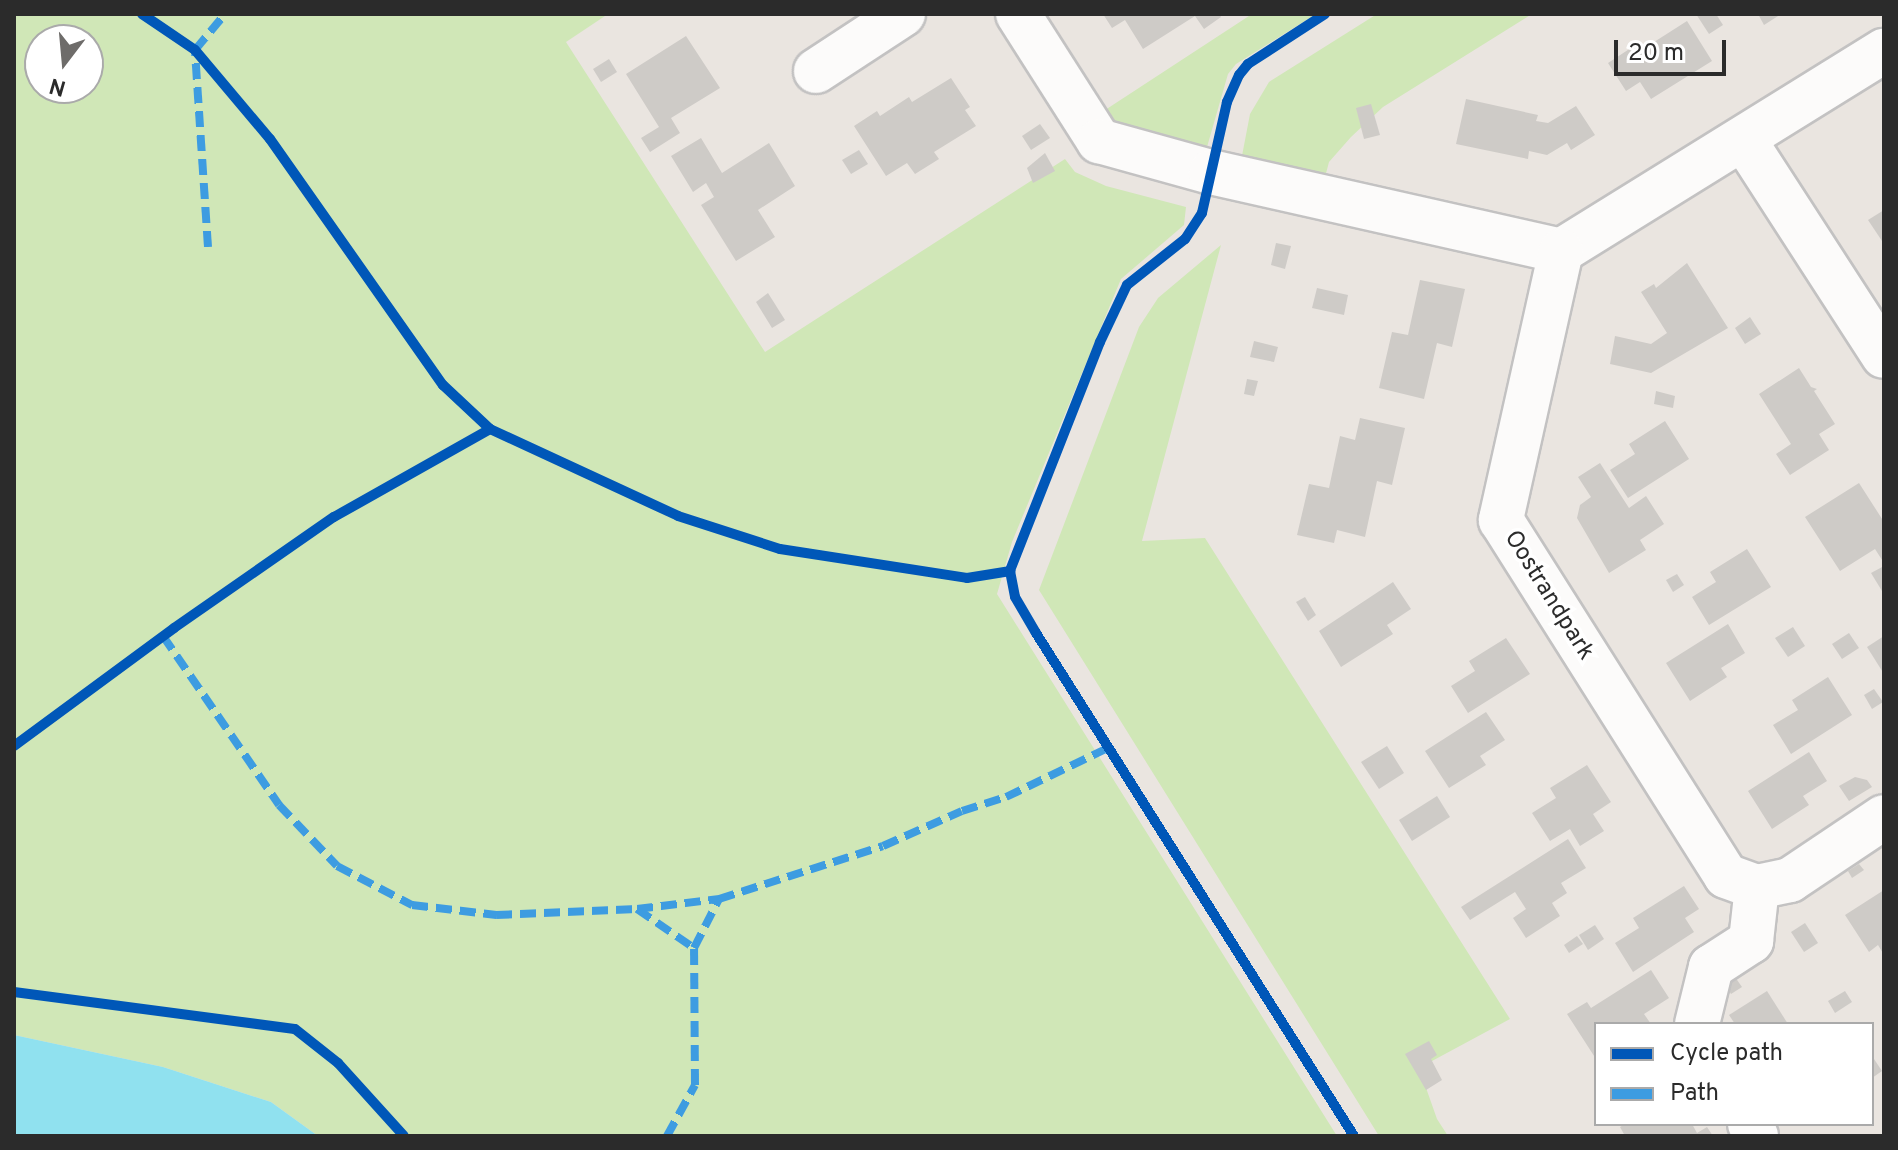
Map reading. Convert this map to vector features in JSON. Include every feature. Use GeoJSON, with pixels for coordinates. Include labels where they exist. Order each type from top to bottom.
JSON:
{"type":"FeatureCollection","features":[{"type":"Feature","properties":{"kind":"street"},"geometry":{"type":"LineString","coordinates":[[816,71],[903,14]]}},
{"type":"Feature","properties":{"kind":"street"},"geometry":{"type":"LineString","coordinates":[[1018,14],[1099,141],[1211,172],[1561,251],[1884,51]]}},
{"type":"Feature","properties":{"kind":"street"},"geometry":{"type":"LineString","coordinates":[[1744,140],[1884,356]]}},
{"type":"Feature","properties":{"kind":"street","name":"Oostrandpark"},"geometry":{"type":"LineString","coordinates":[[1561,251],[1501,520],[1726,876],[1757,887]]}},
{"type":"Feature","properties":{"kind":"street"},"geometry":{"type":"LineString","coordinates":[[1697,1022],[1711,967],[1751,941],[1757,887],[1790,880],[1884,817]]}},
{"type":"Feature","properties":{"kind":"green space"},"geometry":{"type":"Polygon","coordinates":[[[14,14],[608,14],[566,42],[765,352],[1065,159],[1075,172],[1106,186],[1186,207],[1184,225],[1121,279],[1012,542],[997,594],[1337,1136],[318,1136],[271,1102],[163,1067],[14,1035],[14,14]]]}},
{"type":"Feature","properties":{"kind":"green space"},"geometry":{"type":"Polygon","coordinates":[[[1252,14],[1316,14],[1236,64],[1228,74],[1205,154],[1128,137],[1099,114],[1252,14]]]}},
{"type":"Feature","properties":{"kind":"green space"},"geometry":{"type":"Polygon","coordinates":[[[1377,14],[1532,14],[1383,107],[1329,162],[1324,181],[1241,161],[1250,114],[1269,82],[1377,14]]]}},
{"type":"Feature","properties":{"kind":"green space"},"geometry":{"type":"Polygon","coordinates":[[[1221,245],[1142,541],[1205,538],[1510,1019],[1419,1068],[1437,1119],[1448,1136],[1379,1136],[1039,590],[1139,327],[1158,298],[1221,245]]]}},
{"type":"Feature","properties":{"kind":"water"},"geometry":{"type":"Polygon","coordinates":[[[14,1035],[163,1067],[271,1102],[318,1136],[14,1136],[14,1035]]]}},
{"type":"Feature","properties":{"kind":"building"},"geometry":{"type":"Polygon","coordinates":[[[1103,14],[1219,14],[1221,17],[1204,29],[1195,16],[1143,49],[1125,20],[1112,28],[1103,14]]]}},
{"type":"Feature","properties":{"kind":"building"},"geometry":{"type":"Polygon","coordinates":[[[1696,14],[1716,14],[1723,25],[1709,34],[1696,14]]]}},
{"type":"Feature","properties":{"kind":"building"},"geometry":{"type":"Polygon","coordinates":[[[1758,14],[1781,14],[1764,25],[1758,14]]]}},
{"type":"Feature","properties":{"kind":"building"},"geometry":{"type":"Polygon","coordinates":[[[1687,21],[1712,61],[1651,99],[1640,82],[1626,91],[1608,63],[1637,44],[1640,51],[1687,21]]]}},
{"type":"Feature","properties":{"kind":"building"},"geometry":{"type":"Polygon","coordinates":[[[686,36],[720,88],[671,118],[680,133],[650,152],[641,138],[659,127],[626,74],[686,36]]]}},
{"type":"Feature","properties":{"kind":"building"},"geometry":{"type":"Polygon","coordinates":[[[609,59],[617,72],[601,82],[593,69],[609,59]]]}},
{"type":"Feature","properties":{"kind":"building"},"geometry":{"type":"Polygon","coordinates":[[[951,78],[970,107],[965,110],[976,126],[934,152],[939,159],[915,174],[907,163],[886,176],[854,126],[877,111],[880,116],[909,97],[912,102],[951,78]]]}},
{"type":"Feature","properties":{"kind":"building"},"geometry":{"type":"Polygon","coordinates":[[[1466,99],[1538,115],[1536,121],[1548,123],[1576,106],[1595,135],[1571,150],[1567,143],[1547,155],[1529,151],[1528,159],[1456,144],[1466,99]]]}},
{"type":"Feature","properties":{"kind":"building"},"geometry":{"type":"Polygon","coordinates":[[[1371,104],[1380,135],[1364,139],[1356,108],[1371,104]]]}},
{"type":"Feature","properties":{"kind":"building"},"geometry":{"type":"Polygon","coordinates":[[[1040,124],[1050,138],[1031,150],[1022,136],[1040,124]]]}},
{"type":"Feature","properties":{"kind":"building"},"geometry":{"type":"Polygon","coordinates":[[[701,138],[722,173],[769,143],[795,186],[758,210],[775,237],[736,261],[701,205],[714,197],[706,183],[693,192],[671,156],[701,138]]]}},
{"type":"Feature","properties":{"kind":"building"},"geometry":{"type":"Polygon","coordinates":[[[859,150],[868,164],[851,174],[842,160],[859,150]]]}},
{"type":"Feature","properties":{"kind":"building"},"geometry":{"type":"Polygon","coordinates":[[[1045,153],[1055,171],[1033,183],[1027,168],[1045,153]]]}},
{"type":"Feature","properties":{"kind":"building"},"geometry":{"type":"Polygon","coordinates":[[[1884,210],[1884,244],[1868,220],[1884,210]]]}},
{"type":"Feature","properties":{"kind":"building"},"geometry":{"type":"Polygon","coordinates":[[[1276,243],[1291,246],[1285,269],[1271,265],[1276,243]]]}},
{"type":"Feature","properties":{"kind":"building"},"geometry":{"type":"Polygon","coordinates":[[[1687,263],[1728,328],[1651,373],[1610,364],[1615,336],[1651,344],[1667,333],[1641,292],[1654,284],[1656,288],[1687,263]]]}},
{"type":"Feature","properties":{"kind":"building"},"geometry":{"type":"Polygon","coordinates":[[[1420,280],[1465,289],[1452,347],[1437,343],[1424,399],[1379,388],[1392,332],[1408,335],[1420,280]]]}},
{"type":"Feature","properties":{"kind":"building"},"geometry":{"type":"Polygon","coordinates":[[[1317,288],[1348,295],[1344,315],[1312,308],[1317,288]]]}},
{"type":"Feature","properties":{"kind":"building"},"geometry":{"type":"Polygon","coordinates":[[[768,293],[785,320],[772,328],[756,302],[768,293]]]}},
{"type":"Feature","properties":{"kind":"building"},"geometry":{"type":"Polygon","coordinates":[[[1750,317],[1761,334],[1745,344],[1735,328],[1750,317]]]}},
{"type":"Feature","properties":{"kind":"building"},"geometry":{"type":"Polygon","coordinates":[[[1254,341],[1278,347],[1274,362],[1250,357],[1254,341]]]}},
{"type":"Feature","properties":{"kind":"building"},"geometry":{"type":"Polygon","coordinates":[[[1799,368],[1811,387],[1817,389],[1814,391],[1835,424],[1819,434],[1829,450],[1790,475],[1776,454],[1791,444],[1759,394],[1799,368]]]}},
{"type":"Feature","properties":{"kind":"building"},"geometry":{"type":"Polygon","coordinates":[[[1247,379],[1258,381],[1254,396],[1244,394],[1247,379]]]}},
{"type":"Feature","properties":{"kind":"building"},"geometry":{"type":"Polygon","coordinates":[[[1656,391],[1675,396],[1673,408],[1654,404],[1656,391]]]}},
{"type":"Feature","properties":{"kind":"building"},"geometry":{"type":"Polygon","coordinates":[[[1360,418],[1405,428],[1392,485],[1377,481],[1365,537],[1337,530],[1334,543],[1297,535],[1309,484],[1329,488],[1340,436],[1355,440],[1360,418]]]}},
{"type":"Feature","properties":{"kind":"building"},"geometry":{"type":"Polygon","coordinates":[[[1665,421],[1689,459],[1628,498],[1610,470],[1635,454],[1629,444],[1665,421]]]}},
{"type":"Feature","properties":{"kind":"building"},"geometry":{"type":"Polygon","coordinates":[[[1600,463],[1629,508],[1646,496],[1664,524],[1640,540],[1646,550],[1609,573],[1577,518],[1580,505],[1591,497],[1578,477],[1600,463]]]}},
{"type":"Feature","properties":{"kind":"building"},"geometry":{"type":"Polygon","coordinates":[[[1859,483],[1884,522],[1884,563],[1875,549],[1840,571],[1805,517],[1859,483]]]}},
{"type":"Feature","properties":{"kind":"building"},"geometry":{"type":"Polygon","coordinates":[[[1747,549],[1771,587],[1709,625],[1692,597],[1716,582],[1710,572],[1747,549]]]}},
{"type":"Feature","properties":{"kind":"building"},"geometry":{"type":"Polygon","coordinates":[[[1884,566],[1884,589],[1882,591],[1871,573],[1884,566]]]}},
{"type":"Feature","properties":{"kind":"building"},"geometry":{"type":"Polygon","coordinates":[[[1677,574],[1684,585],[1673,592],[1666,580],[1677,574]]]}},
{"type":"Feature","properties":{"kind":"building"},"geometry":{"type":"Polygon","coordinates":[[[1393,582],[1411,609],[1387,625],[1393,634],[1341,667],[1319,631],[1393,582]]]}},
{"type":"Feature","properties":{"kind":"building"},"geometry":{"type":"Polygon","coordinates":[[[1305,597],[1316,615],[1308,621],[1296,602],[1305,597]]]}},
{"type":"Feature","properties":{"kind":"building"},"geometry":{"type":"Polygon","coordinates":[[[1728,624],[1745,653],[1721,668],[1727,677],[1690,701],[1666,663],[1728,624]]]}},
{"type":"Feature","properties":{"kind":"building"},"geometry":{"type":"Polygon","coordinates":[[[1793,627],[1805,646],[1788,657],[1775,638],[1793,627]]]}},
{"type":"Feature","properties":{"kind":"building"},"geometry":{"type":"Polygon","coordinates":[[[1849,633],[1859,648],[1842,659],[1832,644],[1849,633]]]}},
{"type":"Feature","properties":{"kind":"building"},"geometry":{"type":"Polygon","coordinates":[[[1884,636],[1884,674],[1867,647],[1884,636]]]}},
{"type":"Feature","properties":{"kind":"building"},"geometry":{"type":"Polygon","coordinates":[[[1506,638],[1530,674],[1468,713],[1451,686],[1475,671],[1469,661],[1506,638]]]}},
{"type":"Feature","properties":{"kind":"building"},"geometry":{"type":"Polygon","coordinates":[[[1828,677],[1852,715],[1791,754],[1773,725],[1798,710],[1792,700],[1828,677]]]}},
{"type":"Feature","properties":{"kind":"building"},"geometry":{"type":"Polygon","coordinates":[[[1874,689],[1883,702],[1872,709],[1864,695],[1874,689]]]}},
{"type":"Feature","properties":{"kind":"building"},"geometry":{"type":"Polygon","coordinates":[[[1486,712],[1505,740],[1480,756],[1486,765],[1449,788],[1425,751],[1486,712]]]}},
{"type":"Feature","properties":{"kind":"building"},"geometry":{"type":"Polygon","coordinates":[[[1387,746],[1404,773],[1379,789],[1361,762],[1387,746]]]}},
{"type":"Feature","properties":{"kind":"building"},"geometry":{"type":"Polygon","coordinates":[[[1809,752],[1827,781],[1803,796],[1809,805],[1772,829],[1748,791],[1809,752]]]}},
{"type":"Feature","properties":{"kind":"building"},"geometry":{"type":"Polygon","coordinates":[[[1587,765],[1611,802],[1593,814],[1604,831],[1580,846],[1570,829],[1550,841],[1532,813],[1556,798],[1550,788],[1587,765]]]}},
{"type":"Feature","properties":{"kind":"building"},"geometry":{"type":"Polygon","coordinates":[[[1855,777],[1867,780],[1872,787],[1849,801],[1839,786],[1855,777]]]}},
{"type":"Feature","properties":{"kind":"building"},"geometry":{"type":"Polygon","coordinates":[[[1437,796],[1450,817],[1412,841],[1399,820],[1437,796]]]}},
{"type":"Feature","properties":{"kind":"building"},"geometry":{"type":"Polygon","coordinates":[[[1568,839],[1586,868],[1561,883],[1567,893],[1552,903],[1560,916],[1526,938],[1513,918],[1526,909],[1515,892],[1470,920],[1461,907],[1568,839]]]}},
{"type":"Feature","properties":{"kind":"building"},"geometry":{"type":"Polygon","coordinates":[[[1859,864],[1864,870],[1852,878],[1848,871],[1859,864]]]}},
{"type":"Feature","properties":{"kind":"building"},"geometry":{"type":"Polygon","coordinates":[[[1684,886],[1699,909],[1685,918],[1694,932],[1633,972],[1615,943],[1639,928],[1633,918],[1684,886]]]}},
{"type":"Feature","properties":{"kind":"building"},"geometry":{"type":"Polygon","coordinates":[[[1884,890],[1884,955],[1878,945],[1869,952],[1845,915],[1884,890]]]}},
{"type":"Feature","properties":{"kind":"building"},"geometry":{"type":"Polygon","coordinates":[[[1805,923],[1818,943],[1804,952],[1791,932],[1805,923]]]}},
{"type":"Feature","properties":{"kind":"building"},"geometry":{"type":"Polygon","coordinates":[[[1595,925],[1604,939],[1588,950],[1579,935],[1595,925]]]}},
{"type":"Feature","properties":{"kind":"building"},"geometry":{"type":"Polygon","coordinates":[[[1577,936],[1583,944],[1569,953],[1564,945],[1577,936]]]}},
{"type":"Feature","properties":{"kind":"building"},"geometry":{"type":"Polygon","coordinates":[[[1651,970],[1669,998],[1644,1014],[1650,1022],[1594,1022],[1594,1056],[1567,1014],[1587,1002],[1591,1008],[1651,970]]]}},
{"type":"Feature","properties":{"kind":"building"},"geometry":{"type":"Polygon","coordinates":[[[1735,977],[1742,987],[1731,994],[1725,984],[1735,977]]]}},
{"type":"Feature","properties":{"kind":"building"},"geometry":{"type":"Polygon","coordinates":[[[1767,991],[1787,1022],[1734,1022],[1729,1015],[1767,991]]]}},
{"type":"Feature","properties":{"kind":"building"},"geometry":{"type":"Polygon","coordinates":[[[1845,991],[1852,1002],[1835,1013],[1828,1001],[1845,991]]]}},
{"type":"Feature","properties":{"kind":"building"},"geometry":{"type":"Polygon","coordinates":[[[1429,1041],[1437,1055],[1431,1059],[1442,1080],[1426,1090],[1405,1054],[1429,1041]]]}},
{"type":"Feature","properties":{"kind":"building"},"geometry":{"type":"Polygon","coordinates":[[[1874,1059],[1882,1071],[1874,1077],[1874,1059]]]}},
{"type":"Feature","properties":{"kind":"building"},"geometry":{"type":"Polygon","coordinates":[[[1693,1126],[1697,1133],[1707,1127],[1713,1136],[1625,1136],[1620,1127],[1693,1126]]]}},
{"type":"Feature","properties":{"kind":"marked path"},"geometry":{"type":"LineString","coordinates":[[208,247],[195,50],[225,14]]}},
{"type":"Feature","properties":{"kind":"marked path"},"geometry":{"type":"LineString","coordinates":[[163,636],[279,805],[337,866],[412,905],[496,915],[637,909],[719,899],[883,846],[962,811],[1006,797],[1108,748]]}},
{"type":"Feature","properties":{"kind":"marked path"},"geometry":{"type":"LineString","coordinates":[[667,1136],[695,1085],[694,948],[719,899]]}},
{"type":"Feature","properties":{"kind":"marked path"},"geometry":{"type":"LineString","coordinates":[[637,909],[694,948]]}},
{"type":"Feature","properties":{"kind":"cycle path"},"geometry":{"type":"LineString","coordinates":[[142,14],[195,50],[270,139],[443,385],[490,429],[678,516],[780,549],[967,578],[1010,571]]}},
{"type":"Feature","properties":{"kind":"cycle path"},"geometry":{"type":"LineString","coordinates":[[1325,14],[1248,64],[1239,75],[1227,102],[1202,213],[1185,239],[1127,285],[1100,342],[1010,571],[1015,597],[1036,633],[1354,1136]]}},
{"type":"Feature","properties":{"kind":"cycle path"},"geometry":{"type":"LineString","coordinates":[[14,746],[174,628],[334,517],[490,429]]}},
{"type":"Feature","properties":{"kind":"cycle path"},"geometry":{"type":"LineString","coordinates":[[14,992],[295,1029],[338,1063],[404,1136]]}}]}
